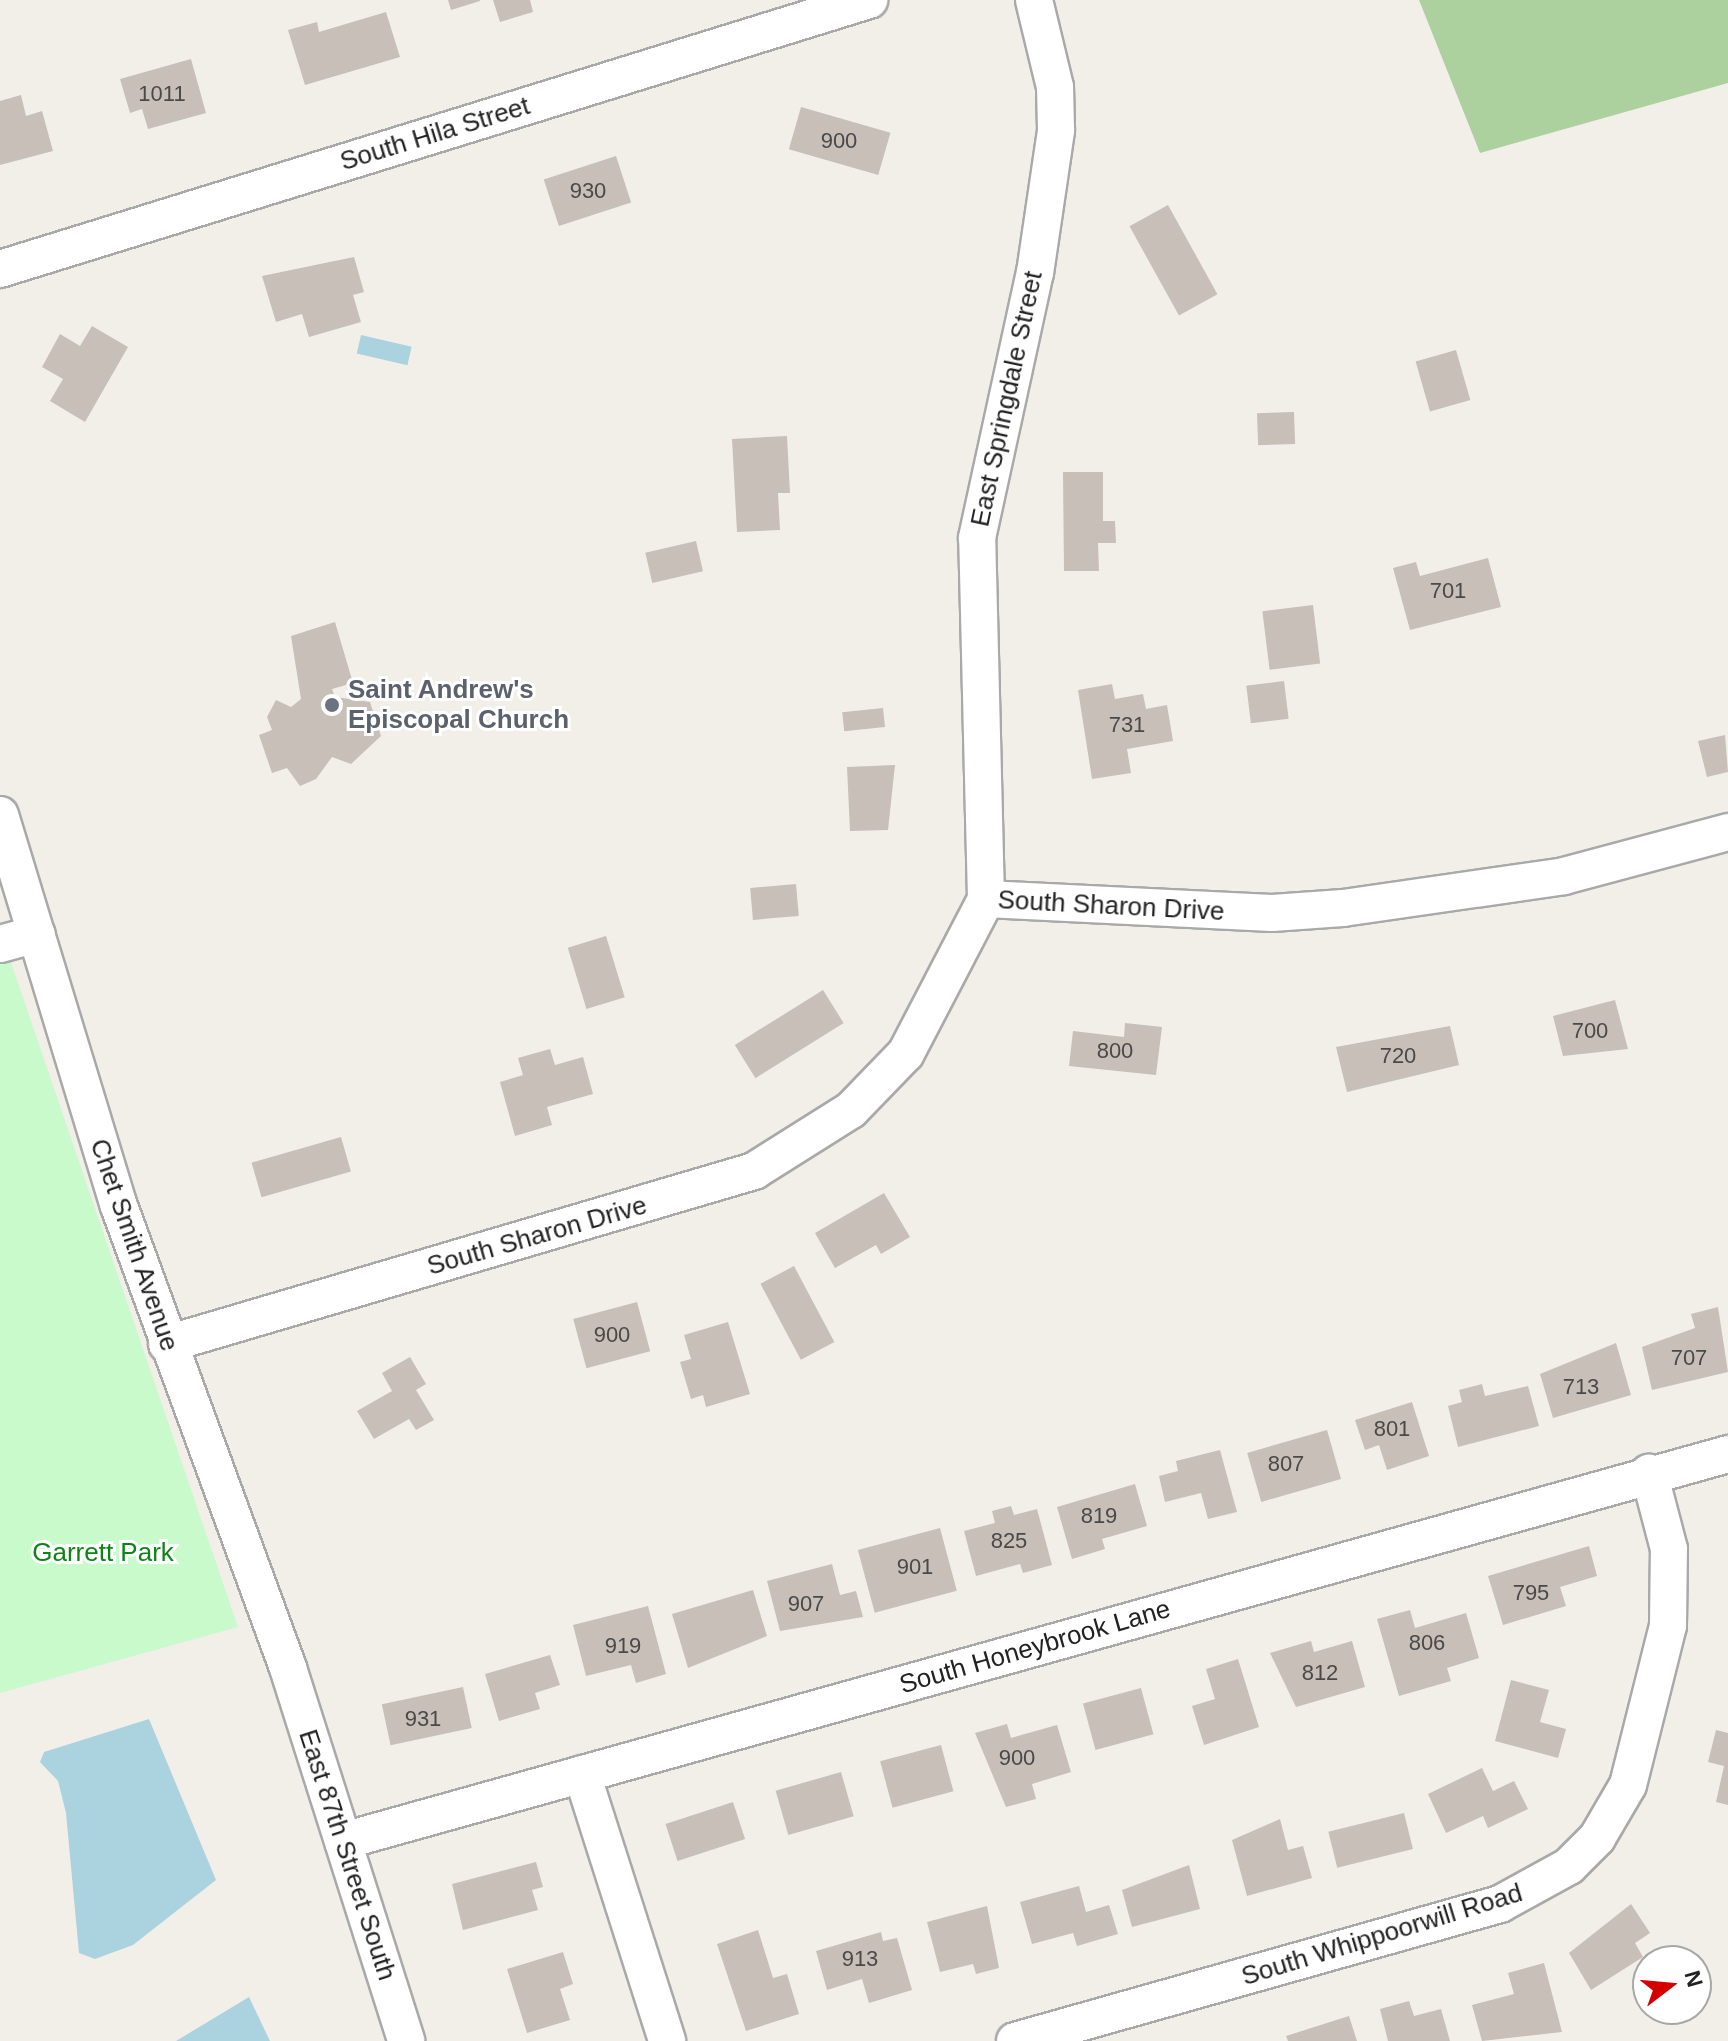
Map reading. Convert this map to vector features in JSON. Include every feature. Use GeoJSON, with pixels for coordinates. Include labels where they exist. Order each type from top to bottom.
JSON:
{"type":"FeatureCollection","features":[{"type":"Feature","properties":{"kind":"street","name":"South Hila Street"},"geometry":{"type":"LineString","coordinates":[[0,269],[869,0]]}},
{"type":"Feature","properties":{"kind":"street","name":"East Springdale Street"},"geometry":{"type":"LineString","coordinates":[[986,899],[977,538],[1035,273],[1056,130],[1053,72],[1034,0]]}},
{"type":"Feature","properties":{"kind":"street","name":"Chet Smith Avenue"},"geometry":{"type":"LineString","coordinates":[[0,815],[167,1344],[288,1668]]}},
{"type":"Feature","properties":{"kind":"street","name":"South Sharon Drive"},"geometry":{"type":"LineString","coordinates":[[167,1344],[766,1165],[851,1110],[906,1053],[986,899],[1272,913],[1343,908],[1564,876],[1728,832]]}},
{"type":"Feature","properties":{"kind":"street"},"geometry":{"type":"LineString","coordinates":[[0,944],[37,934]]}},
{"type":"Feature","properties":{"kind":"street","name":"South Honeybrook Lane"},"geometry":{"type":"LineString","coordinates":[[343,1841],[1649,1473],[1728,1454]]}},
{"type":"Feature","properties":{"kind":"street","name":"South Whippoorwill Road"},"geometry":{"type":"LineString","coordinates":[[1015,2041],[1500,1904],[1569,1866],[1597,1838],[1628,1785],[1668,1626],[1669,1549],[1649,1473]]}},
{"type":"Feature","properties":{"kind":"street","name":"East 87th Street South"},"geometry":{"type":"LineString","coordinates":[[288,1668],[406,2041]]}},
{"type":"Feature","properties":{"kind":"street"},"geometry":{"type":"LineString","coordinates":[[582,1774],[667,2041]]}},
{"type":"Feature","properties":{"kind":"green space"},"geometry":{"type":"Polygon","coordinates":[[[1419,0],[1728,0],[1728,83],[1480,153],[1419,0]]]}},
{"type":"Feature","properties":{"kind":"green space","name":"Garrett Park"},"geometry":{"type":"Polygon","coordinates":[[[0,930],[238,1627],[0,1693],[0,930]]]}},
{"type":"Feature","properties":{"kind":"water"},"geometry":{"type":"Polygon","coordinates":[[[361,335],[412,347],[407,365],[357,354],[361,335]]]}},
{"type":"Feature","properties":{"kind":"water"},"geometry":{"type":"Polygon","coordinates":[[[149,1719],[216,1880],[133,1945],[95,1959],[79,1953],[66,1813],[58,1781],[40,1762],[44,1752],[149,1719]]]}},
{"type":"Feature","properties":{"kind":"water"},"geometry":{"type":"Polygon","coordinates":[[[249,1997],[270,2041],[176,2041],[249,1997]]]}},
{"type":"Feature","properties":{"kind":"building"},"geometry":{"type":"Polygon","coordinates":[[[448,0],[480,0],[480,1],[451,10],[448,0]]]}},
{"type":"Feature","properties":{"kind":"building"},"geometry":{"type":"Polygon","coordinates":[[[493,0],[530,0],[533,12],[500,22],[493,0]]]}},
{"type":"Feature","properties":{"kind":"building"},"geometry":{"type":"Polygon","coordinates":[[[386,12],[400,57],[305,85],[288,30],[317,22],[319,32],[386,12]]]}},
{"type":"Feature","properties":{"kind":"building"},"geometry":{"type":"Polygon","coordinates":[[[191,59],[206,113],[148,129],[142,109],[130,113],[120,79],[191,59]]]}},
{"type":"Feature","properties":{"kind":"building"},"geometry":{"type":"Polygon","coordinates":[[[21,95],[26,116],[42,111],[53,151],[0,165],[0,101],[21,95]]]}},
{"type":"Feature","properties":{"kind":"building"},"geometry":{"type":"Polygon","coordinates":[[[801,107],[890,133],[878,175],[789,149],[801,107]]]}},
{"type":"Feature","properties":{"kind":"building"},"geometry":{"type":"Polygon","coordinates":[[[616,156],[631,203],[559,226],[544,179],[616,156]]]}},
{"type":"Feature","properties":{"kind":"building"},"geometry":{"type":"Polygon","coordinates":[[[1168,205],[1217,294],[1179,316],[1130,226],[1168,205]]]}},
{"type":"Feature","properties":{"kind":"building"},"geometry":{"type":"Polygon","coordinates":[[[354,257],[364,292],[353,295],[361,322],[309,337],[302,314],[276,322],[262,276],[354,257]]]}},
{"type":"Feature","properties":{"kind":"building"},"geometry":{"type":"Polygon","coordinates":[[[92,326],[128,347],[85,422],[50,401],[63,379],[42,367],[60,334],[80,346],[92,326]]]}},
{"type":"Feature","properties":{"kind":"building"},"geometry":{"type":"Polygon","coordinates":[[[1456,350],[1470,400],[1430,412],[1416,362],[1456,350]]]}},
{"type":"Feature","properties":{"kind":"building"},"geometry":{"type":"Polygon","coordinates":[[[1294,412],[1295,444],[1258,445],[1257,413],[1294,412]]]}},
{"type":"Feature","properties":{"kind":"building"},"geometry":{"type":"Polygon","coordinates":[[[787,436],[790,493],[778,493],[780,530],[737,532],[732,439],[787,436]]]}},
{"type":"Feature","properties":{"kind":"building"},"geometry":{"type":"Polygon","coordinates":[[[1063,472],[1103,472],[1103,521],[1115,521],[1116,543],[1098,543],[1099,571],[1064,571],[1063,472]]]}},
{"type":"Feature","properties":{"kind":"building"},"geometry":{"type":"Polygon","coordinates":[[[696,541],[703,571],[652,583],[645,553],[696,541]]]}},
{"type":"Feature","properties":{"kind":"building"},"geometry":{"type":"Polygon","coordinates":[[[1488,558],[1501,607],[1410,630],[1393,568],[1416,562],[1420,576],[1488,558]]]}},
{"type":"Feature","properties":{"kind":"building"},"geometry":{"type":"Polygon","coordinates":[[[1313,605],[1320,664],[1270,670],[1262,611],[1313,605]]]}},
{"type":"Feature","properties":{"kind":"building","name":"Saint Andrew's Episcopal Church"},"geometry":{"type":"Polygon","coordinates":[[[335,622],[353,683],[332,689],[335,697],[370,702],[381,736],[351,764],[332,757],[316,779],[300,786],[287,768],[272,773],[259,735],[272,730],[267,717],[276,700],[291,707],[301,699],[291,636],[335,622]]]}},
{"type":"Feature","properties":{"kind":"building"},"geometry":{"type":"Polygon","coordinates":[[[1284,681],[1289,719],[1251,723],[1246,686],[1284,681]]]}},
{"type":"Feature","properties":{"kind":"building"},"geometry":{"type":"Polygon","coordinates":[[[1112,684],[1115,699],[1143,694],[1146,709],[1167,705],[1173,741],[1127,749],[1131,773],[1092,779],[1078,690],[1112,684]]]}},
{"type":"Feature","properties":{"kind":"building"},"geometry":{"type":"Polygon","coordinates":[[[883,708],[885,727],[844,731],[842,712],[883,708]]]}},
{"type":"Feature","properties":{"kind":"building"},"geometry":{"type":"Polygon","coordinates":[[[1725,735],[1728,772],[1707,777],[1698,741],[1725,735]]]}},
{"type":"Feature","properties":{"kind":"building"},"geometry":{"type":"Polygon","coordinates":[[[895,765],[888,830],[850,831],[847,767],[895,765]]]}},
{"type":"Feature","properties":{"kind":"building"},"geometry":{"type":"Polygon","coordinates":[[[796,884],[799,916],[753,920],[750,888],[796,884]]]}},
{"type":"Feature","properties":{"kind":"building"},"geometry":{"type":"Polygon","coordinates":[[[606,936],[625,997],[586,1009],[568,948],[606,936]]]}},
{"type":"Feature","properties":{"kind":"building"},"geometry":{"type":"Polygon","coordinates":[[[823,990],[844,1023],[755,1078],[735,1045],[823,990]]]}},
{"type":"Feature","properties":{"kind":"building"},"geometry":{"type":"Polygon","coordinates":[[[1615,1000],[1628,1049],[1563,1056],[1553,1016],[1615,1000]]]}},
{"type":"Feature","properties":{"kind":"building"},"geometry":{"type":"Polygon","coordinates":[[[1125,1023],[1162,1027],[1156,1075],[1069,1066],[1073,1031],[1124,1037],[1125,1023]]]}},
{"type":"Feature","properties":{"kind":"building"},"geometry":{"type":"Polygon","coordinates":[[[1450,1026],[1459,1065],[1347,1092],[1336,1047],[1450,1026]]]}},
{"type":"Feature","properties":{"kind":"building"},"geometry":{"type":"Polygon","coordinates":[[[550,1049],[555,1065],[583,1057],[593,1094],[547,1107],[552,1125],[515,1136],[500,1082],[523,1075],[518,1058],[550,1049]]]}},
{"type":"Feature","properties":{"kind":"building"},"geometry":{"type":"Polygon","coordinates":[[[341,1137],[351,1172],[262,1197],[252,1163],[341,1137]]]}},
{"type":"Feature","properties":{"kind":"building"},"geometry":{"type":"Polygon","coordinates":[[[884,1193],[910,1237],[881,1254],[876,1245],[835,1268],[815,1233],[884,1193]]]}},
{"type":"Feature","properties":{"kind":"building"},"geometry":{"type":"Polygon","coordinates":[[[794,1266],[834,1342],[801,1360],[760,1284],[794,1266]]]}},
{"type":"Feature","properties":{"kind":"building"},"geometry":{"type":"Polygon","coordinates":[[[637,1302],[650,1351],[586,1368],[573,1319],[637,1302]]]}},
{"type":"Feature","properties":{"kind":"building"},"geometry":{"type":"Polygon","coordinates":[[[1718,1307],[1728,1372],[1652,1390],[1642,1347],[1695,1328],[1691,1314],[1718,1307]]]}},
{"type":"Feature","properties":{"kind":"building"},"geometry":{"type":"Polygon","coordinates":[[[728,1322],[750,1394],[706,1407],[703,1395],[691,1399],[680,1362],[691,1359],[684,1335],[728,1322]]]}},
{"type":"Feature","properties":{"kind":"building"},"geometry":{"type":"Polygon","coordinates":[[[1616,1343],[1631,1395],[1553,1418],[1540,1374],[1616,1343]]]}},
{"type":"Feature","properties":{"kind":"building"},"geometry":{"type":"Polygon","coordinates":[[[410,1357],[426,1384],[416,1390],[434,1420],[416,1430],[409,1419],[374,1439],[357,1411],[392,1391],[382,1373],[410,1357]]]}},
{"type":"Feature","properties":{"kind":"building"},"geometry":{"type":"Polygon","coordinates":[[[1482,1384],[1485,1396],[1528,1386],[1539,1426],[1458,1447],[1448,1406],[1462,1402],[1459,1390],[1482,1384]]]}},
{"type":"Feature","properties":{"kind":"building"},"geometry":{"type":"Polygon","coordinates":[[[1412,1402],[1429,1456],[1387,1470],[1379,1445],[1365,1450],[1355,1420],[1412,1402]]]}},
{"type":"Feature","properties":{"kind":"building"},"geometry":{"type":"Polygon","coordinates":[[[1327,1430],[1341,1479],[1261,1502],[1247,1453],[1327,1430]]]}},
{"type":"Feature","properties":{"kind":"building"},"geometry":{"type":"Polygon","coordinates":[[[1220,1450],[1237,1512],[1208,1519],[1201,1493],[1165,1502],[1159,1476],[1178,1471],[1176,1461],[1220,1450]]]}},
{"type":"Feature","properties":{"kind":"building"},"geometry":{"type":"Polygon","coordinates":[[[1135,1484],[1147,1526],[1102,1539],[1105,1549],[1072,1559],[1057,1507],[1135,1484]]]}},
{"type":"Feature","properties":{"kind":"building"},"geometry":{"type":"Polygon","coordinates":[[[1011,1506],[1014,1515],[1037,1509],[1052,1565],[1023,1573],[1020,1564],[976,1576],[964,1531],[995,1523],[992,1511],[1011,1506]]]}},
{"type":"Feature","properties":{"kind":"building"},"geometry":{"type":"Polygon","coordinates":[[[940,1528],[957,1591],[875,1613],[858,1550],[940,1528]]]}},
{"type":"Feature","properties":{"kind":"building"},"geometry":{"type":"Polygon","coordinates":[[[1589,1546],[1597,1576],[1560,1587],[1566,1606],[1503,1625],[1488,1576],[1589,1546]]]}},
{"type":"Feature","properties":{"kind":"building"},"geometry":{"type":"Polygon","coordinates":[[[832,1564],[840,1595],[856,1591],[863,1617],[780,1631],[767,1581],[832,1564]]]}},
{"type":"Feature","properties":{"kind":"building"},"geometry":{"type":"Polygon","coordinates":[[[753,1590],[767,1636],[688,1668],[672,1614],[753,1590]]]}},
{"type":"Feature","properties":{"kind":"building"},"geometry":{"type":"Polygon","coordinates":[[[648,1606],[666,1674],[636,1683],[631,1665],[586,1676],[573,1625],[648,1606]]]}},
{"type":"Feature","properties":{"kind":"building"},"geometry":{"type":"Polygon","coordinates":[[[1410,1610],[1415,1628],[1466,1613],[1479,1658],[1447,1668],[1451,1681],[1399,1696],[1377,1619],[1410,1610]]]}},
{"type":"Feature","properties":{"kind":"building"},"geometry":{"type":"Polygon","coordinates":[[[1311,1641],[1314,1652],[1352,1641],[1365,1687],[1296,1707],[1270,1653],[1311,1641]]]}},
{"type":"Feature","properties":{"kind":"building"},"geometry":{"type":"Polygon","coordinates":[[[550,1655],[560,1685],[535,1693],[540,1709],[499,1721],[485,1674],[550,1655]]]}},
{"type":"Feature","properties":{"kind":"building"},"geometry":{"type":"Polygon","coordinates":[[[1238,1659],[1259,1727],[1204,1745],[1192,1706],[1215,1699],[1206,1669],[1238,1659]]]}},
{"type":"Feature","properties":{"kind":"building"},"geometry":{"type":"Polygon","coordinates":[[[1511,1680],[1549,1690],[1540,1722],[1566,1729],[1558,1758],[1495,1741],[1511,1680]]]}},
{"type":"Feature","properties":{"kind":"building"},"geometry":{"type":"Polygon","coordinates":[[[463,1687],[472,1728],[391,1745],[382,1704],[463,1687]]]}},
{"type":"Feature","properties":{"kind":"building"},"geometry":{"type":"Polygon","coordinates":[[[1141,1688],[1153,1734],[1095,1750],[1083,1704],[1141,1688]]]}},
{"type":"Feature","properties":{"kind":"building"},"geometry":{"type":"Polygon","coordinates":[[[1007,1724],[1011,1738],[1057,1725],[1071,1772],[1032,1784],[1036,1799],[1006,1807],[975,1733],[1007,1724]]]}},
{"type":"Feature","properties":{"kind":"building"},"geometry":{"type":"Polygon","coordinates":[[[1716,1730],[1728,1733],[1728,1805],[1716,1802],[1724,1766],[1708,1762],[1716,1730]]]}},
{"type":"Feature","properties":{"kind":"building"},"geometry":{"type":"Polygon","coordinates":[[[941,1745],[953,1791],[893,1808],[880,1761],[941,1745]]]}},
{"type":"Feature","properties":{"kind":"building"},"geometry":{"type":"Polygon","coordinates":[[[1482,1768],[1493,1791],[1514,1781],[1528,1809],[1488,1828],[1483,1816],[1446,1833],[1428,1794],[1482,1768]]]}},
{"type":"Feature","properties":{"kind":"building"},"geometry":{"type":"Polygon","coordinates":[[[841,1772],[854,1816],[788,1835],[776,1791],[841,1772]]]}},
{"type":"Feature","properties":{"kind":"building"},"geometry":{"type":"Polygon","coordinates":[[[733,1802],[745,1839],[678,1861],[665,1824],[733,1802]]]}},
{"type":"Feature","properties":{"kind":"building"},"geometry":{"type":"Polygon","coordinates":[[[1404,1813],[1413,1849],[1337,1868],[1328,1832],[1404,1813]]]}},
{"type":"Feature","properties":{"kind":"building"},"geometry":{"type":"Polygon","coordinates":[[[1280,1819],[1288,1850],[1303,1846],[1312,1878],[1247,1896],[1232,1840],[1280,1819]]]}},
{"type":"Feature","properties":{"kind":"building"},"geometry":{"type":"Polygon","coordinates":[[[536,1862],[543,1887],[532,1890],[538,1910],[463,1930],[452,1884],[536,1862]]]}},
{"type":"Feature","properties":{"kind":"building"},"geometry":{"type":"Polygon","coordinates":[[[1189,1865],[1200,1909],[1132,1927],[1122,1890],[1189,1865]]]}},
{"type":"Feature","properties":{"kind":"building"},"geometry":{"type":"Polygon","coordinates":[[[1079,1886],[1086,1912],[1109,1905],[1118,1934],[1077,1946],[1073,1933],[1032,1944],[1020,1902],[1079,1886]]]}},
{"type":"Feature","properties":{"kind":"building"},"geometry":{"type":"Polygon","coordinates":[[[1631,1904],[1650,1933],[1632,1945],[1632,1964],[1591,1990],[1569,1953],[1631,1904]]]}},
{"type":"Feature","properties":{"kind":"building"},"geometry":{"type":"Polygon","coordinates":[[[987,1906],[999,1968],[976,1974],[973,1964],[940,1972],[927,1922],[987,1906]]]}},
{"type":"Feature","properties":{"kind":"building"},"geometry":{"type":"Polygon","coordinates":[[[758,1930],[773,1978],[787,1974],[799,2014],[746,2031],[717,1944],[758,1930]]]}},
{"type":"Feature","properties":{"kind":"building"},"geometry":{"type":"Polygon","coordinates":[[[881,1932],[883,1941],[897,1938],[912,1990],[869,2003],[862,1979],[827,1990],[816,1951],[881,1932]]]}},
{"type":"Feature","properties":{"kind":"building"},"geometry":{"type":"Polygon","coordinates":[[[563,1952],[573,1984],[560,1989],[570,2020],[527,2033],[507,1969],[563,1952]]]}},
{"type":"Feature","properties":{"kind":"building"},"geometry":{"type":"Polygon","coordinates":[[[1544,1963],[1562,2032],[1482,2041],[1472,2005],[1514,1994],[1508,1973],[1544,1963]]]}},
{"type":"Feature","properties":{"kind":"building"},"geometry":{"type":"Polygon","coordinates":[[[1409,2001],[1414,2016],[1441,2009],[1450,2041],[1388,2041],[1380,2009],[1409,2001]]]}},
{"type":"Feature","properties":{"kind":"building"},"geometry":{"type":"Polygon","coordinates":[[[1349,2016],[1357,2041],[1288,2041],[1286,2036],[1349,2016]]]}},
{"type":"Feature","properties":{"kind":"place","name":"Saint Andrew's Episcopal Church"},"geometry":{"type":"Point","coordinates":[332,705]}}]}
